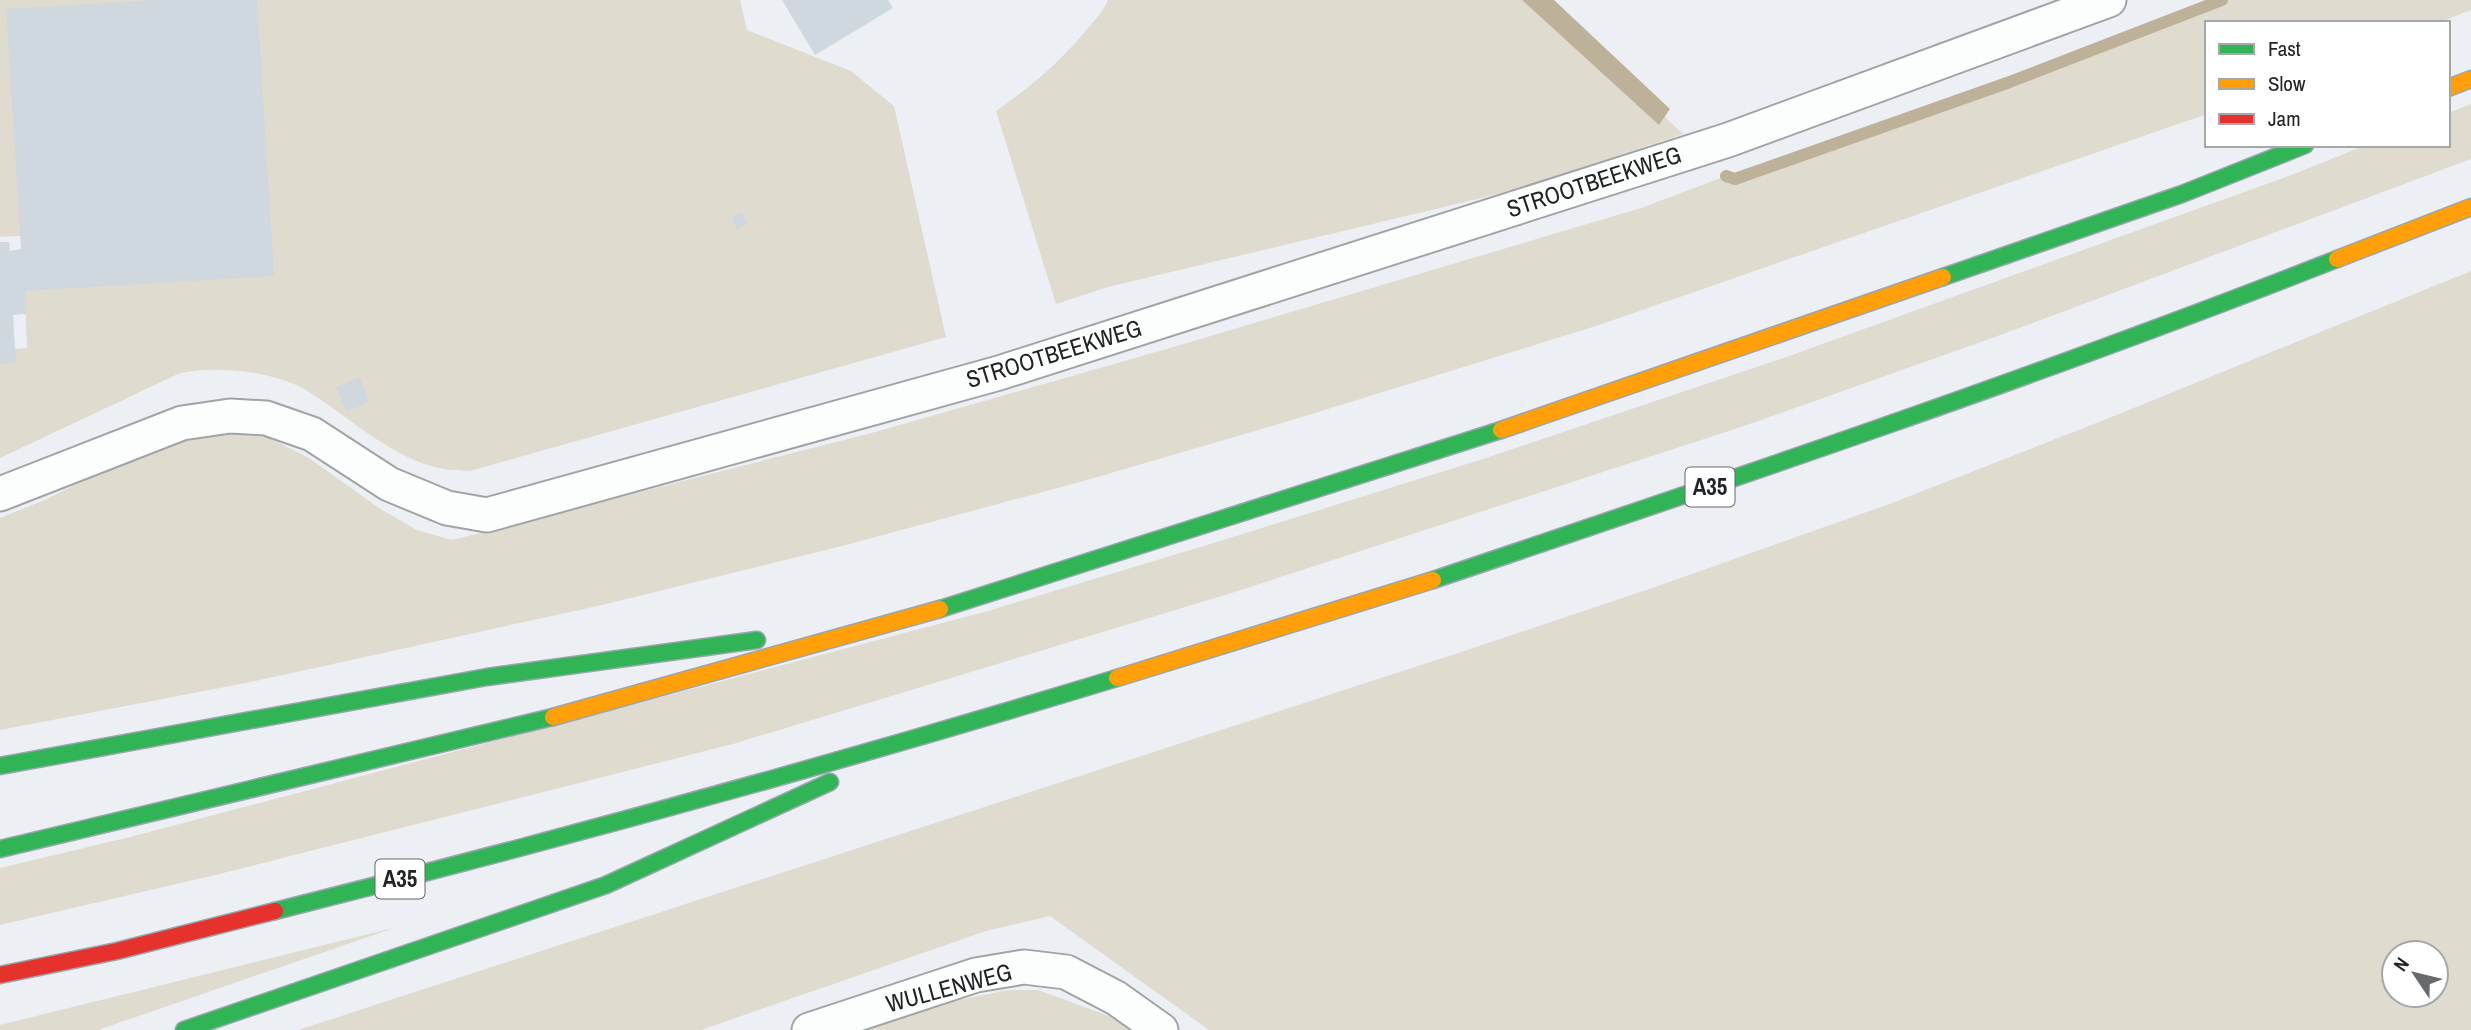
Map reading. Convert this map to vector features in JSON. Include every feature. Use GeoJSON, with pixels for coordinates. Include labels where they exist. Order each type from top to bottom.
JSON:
{"type":"FeatureCollection","features":[{"type":"Feature","properties":{"kind":"highway"},"geometry":{"type":"LineString","coordinates":[[2450,87],[2471,79]]}},
{"type":"Feature","properties":{"kind":"highway"},"geometry":{"type":"LineString","coordinates":[[0,849],[569,713],[901,621],[1502,430],[2182,194],[2300,147]]}},
{"type":"Feature","properties":{"kind":"highway","name":"A35"},"geometry":{"type":"LineString","coordinates":[[0,975],[117,951],[529,847],[937,733],[1387,595],[1769,468],[2210,309],[2471,207]]}},
{"type":"Feature","properties":{"kind":"highway"},"geometry":{"type":"LineString","coordinates":[[0,766],[487,677],[901,621]]}},
{"type":"Feature","properties":{"kind":"highway","name":"A35"},"geometry":{"type":"LineString","coordinates":[[184,1030],[606,885],[937,733]]}},
{"type":"Feature","properties":{"kind":"street","name":"STROOTBEEKWEG"},"geometry":{"type":"LineString","coordinates":[[0,494],[182,423],[230,416],[266,418],[312,434],[388,484],[447,508],[487,515],[1052,356],[1728,140],[2109,0]]}},
{"type":"Feature","properties":{"kind":"street","name":"WULLENWEG"},"geometry":{"type":"LineString","coordinates":[[809,1030],[976,975],[1024,967],[1066,972],[1116,998],[1161,1030]]}},
{"type":"Feature","properties":{"kind":"shaded area"},"geometry":{"type":"Polygon","coordinates":[[[0,0],[740,0],[747,30],[851,71],[894,106],[946,337],[470,471],[443,469],[406,456],[291,383],[259,374],[225,370],[178,374],[0,458],[0,350],[27,348],[24,281],[36,235],[0,237],[0,0]]]}},
{"type":"Feature","properties":{"kind":"shaded area"},"geometry":{"type":"Polygon","coordinates":[[[1108,0],[1540,0],[1683,134],[1511,191],[1108,287],[1056,304],[996,111],[1057,62],[1089,27],[1108,0]]]}},
{"type":"Feature","properties":{"kind":"shaded area"},"geometry":{"type":"Polygon","coordinates":[[[1522,0],[1554,0],[1670,109],[1659,125],[1522,0]]]}},
{"type":"Feature","properties":{"kind":"shaded area"},"geometry":{"type":"Polygon","coordinates":[[[2222,0],[2471,0],[2471,10],[2443,21],[2205,21],[2205,115],[1596,326],[1289,421],[1087,480],[842,546],[602,605],[246,683],[0,730],[0,518],[47,499],[192,425],[262,434],[309,458],[379,508],[417,530],[452,540],[879,431],[1170,348],[1641,208],[1726,176],[1736,178],[2007,83],[2222,0]]]}},
{"type":"Feature","properties":{"kind":"shaded area"},"geometry":{"type":"Polygon","coordinates":[[[2471,104],[2471,159],[1995,337],[1741,427],[1235,592],[733,744],[215,875],[0,925],[0,868],[134,836],[988,611],[1220,541],[1486,458],[1789,356],[2294,174],[2361,147],[2450,147],[2450,112],[2471,104]]]}},
{"type":"Feature","properties":{"kind":"shaded area"},"geometry":{"type":"Polygon","coordinates":[[[2471,271],[2471,1030],[1209,1030],[1050,916],[986,931],[701,1030],[298,1030],[1455,654],[1892,503],[2471,271]]]}},
{"type":"Feature","properties":{"kind":"shaded area"},"geometry":{"type":"Polygon","coordinates":[[[397,927],[98,1030],[0,1030],[0,1025],[397,927]]]}},
{"type":"Feature","properties":{"kind":"shaded area"},"geometry":{"type":"Polygon","coordinates":[[[1008,990],[1038,990],[1128,1023],[1138,1030],[861,1030],[954,1001],[1008,990]]]}},
{"type":"Feature","properties":{"kind":"building"},"geometry":{"type":"Polygon","coordinates":[[[157,0],[257,0],[274,276],[25,291],[27,314],[13,315],[16,363],[0,364],[0,242],[9,242],[10,251],[21,249],[6,9],[157,0]]]}},
{"type":"Feature","properties":{"kind":"building"},"geometry":{"type":"Polygon","coordinates":[[[782,0],[888,0],[893,8],[815,55],[782,0]]]}},
{"type":"Feature","properties":{"kind":"building"},"geometry":{"type":"Polygon","coordinates":[[[742,212],[747,224],[737,229],[731,218],[742,212]]]}},
{"type":"Feature","properties":{"kind":"building"},"geometry":{"type":"Polygon","coordinates":[[[359,377],[370,402],[346,411],[336,387],[359,377]]]}},
{"type":"Feature","properties":{"kind":"waterway"},"geometry":{"type":"LineString","coordinates":[[1726,176],[1735,179],[2007,83],[2222,0]]}},
{"type":"Feature","properties":{"kind":"traffic: fast"},"geometry":{"type":"LineString","coordinates":[[1943,277],[2182,194],[2300,147]]}},
{"type":"Feature","properties":{"kind":"traffic: fast"},"geometry":{"type":"LineString","coordinates":[[1433,580],[2000,385],[2337,259]]}},
{"type":"Feature","properties":{"kind":"traffic: fast"},"geometry":{"type":"LineString","coordinates":[[940,609],[1501,430]]}},
{"type":"Feature","properties":{"kind":"traffic: fast"},"geometry":{"type":"LineString","coordinates":[[0,766],[487,677],[757,640]]}},
{"type":"Feature","properties":{"kind":"traffic: fast"},"geometry":{"type":"LineString","coordinates":[[275,911],[697,800],[1117,678]]}},
{"type":"Feature","properties":{"kind":"traffic: fast"},"geometry":{"type":"LineString","coordinates":[[0,849],[553,717]]}},
{"type":"Feature","properties":{"kind":"traffic: fast"},"geometry":{"type":"LineString","coordinates":[[184,1030],[606,885],[830,782]]}},
{"type":"Feature","properties":{"kind":"traffic: slow"},"geometry":{"type":"LineString","coordinates":[[2450,87],[2471,79]]}},
{"type":"Feature","properties":{"kind":"traffic: slow"},"geometry":{"type":"LineString","coordinates":[[2337,259],[2471,207]]}},
{"type":"Feature","properties":{"kind":"traffic: slow"},"geometry":{"type":"LineString","coordinates":[[1501,430],[1943,277]]}},
{"type":"Feature","properties":{"kind":"traffic: slow"},"geometry":{"type":"LineString","coordinates":[[1117,678],[1433,580]]}},
{"type":"Feature","properties":{"kind":"traffic: slow"},"geometry":{"type":"LineString","coordinates":[[553,717],[940,609]]}},
{"type":"Feature","properties":{"kind":"traffic: jam"},"geometry":{"type":"LineString","coordinates":[[0,975],[117,951],[275,911]]}}]}
